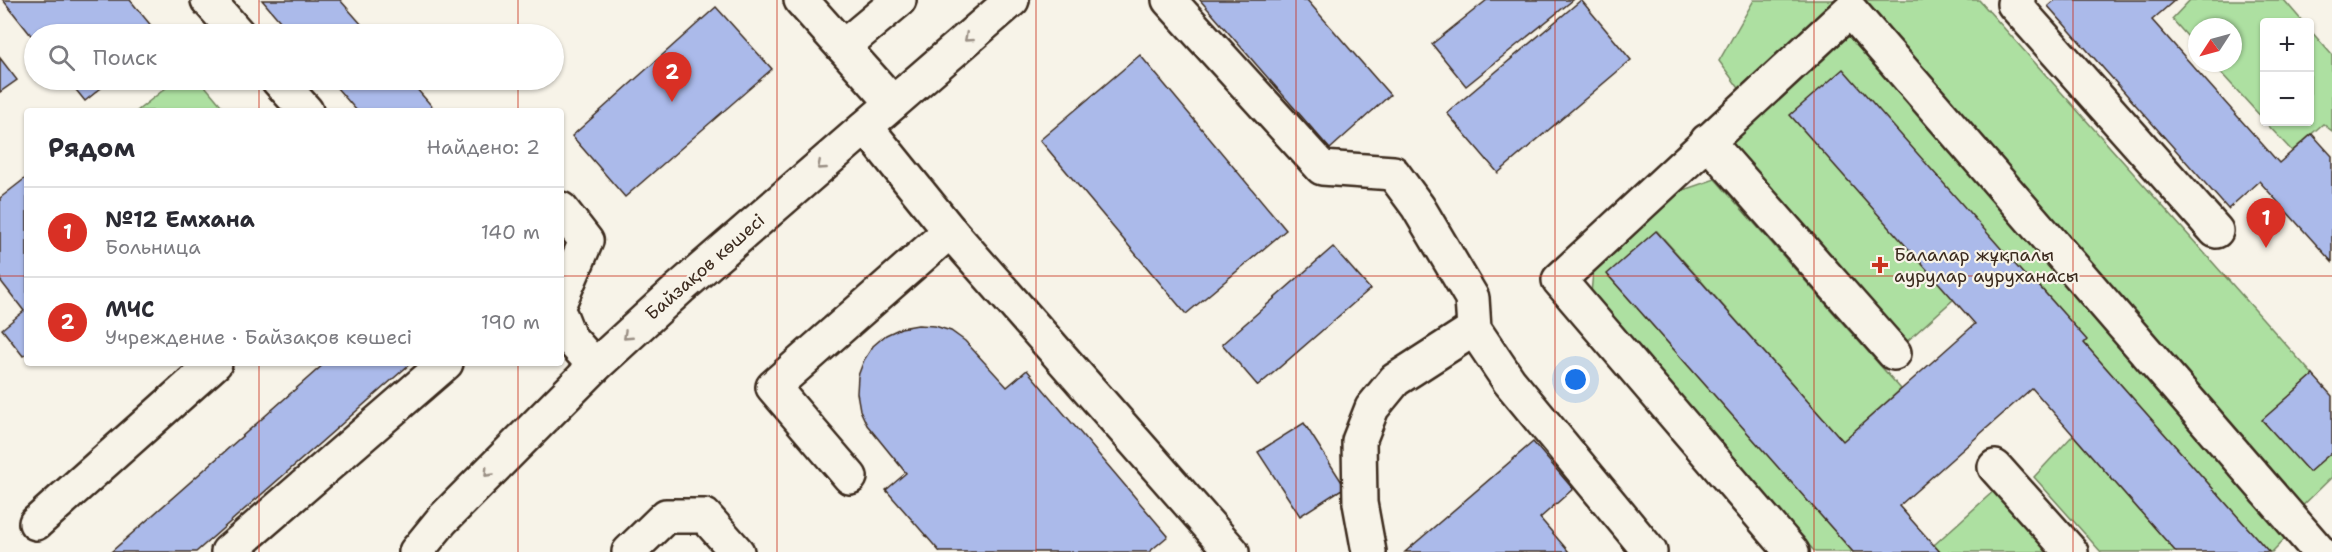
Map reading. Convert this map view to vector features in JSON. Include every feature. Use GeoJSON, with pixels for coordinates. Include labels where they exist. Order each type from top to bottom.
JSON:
{"type":"FeatureCollection","features":[{"type":"Feature","properties":{"kind":"street"},"geometry":{"type":"LineString","coordinates":[[208,0],[229,24]]}},
{"type":"Feature","properties":{"kind":"street"},"geometry":{"type":"LineString","coordinates":[[801,0],[893,103]]}},
{"type":"Feature","properties":{"kind":"street"},"geometry":{"type":"LineString","coordinates":[[843,47],[899,0]]}},
{"type":"Feature","properties":{"kind":"street","name":"Байзақов көшесі"},"geometry":{"type":"LineString","coordinates":[[416,552],[442,520],[595,366],[680,288],[1012,0]]}},
{"type":"Feature","properties":{"kind":"street"},"geometry":{"type":"LineString","coordinates":[[1169,0],[1322,168],[1393,173],[1418,207],[1472,298],[1474,329],[1509,381],[1650,552]]}},
{"type":"Feature","properties":{"kind":"street"},"geometry":{"type":"LineString","coordinates":[[2018,0],[2014,4],[2216,231]]}},
{"type":"Feature","properties":{"kind":"street"},"geometry":{"type":"LineString","coordinates":[[1792,552],[1559,280],[1850,10],[2321,545]]}},
{"type":"Feature","properties":{"kind":"street"},"geometry":{"type":"LineString","coordinates":[[287,90],[303,108]]}},
{"type":"Feature","properties":{"kind":"street"},"geometry":{"type":"LineString","coordinates":[[866,127],[950,231],[1232,552]]}},
{"type":"Feature","properties":{"kind":"street"},"geometry":{"type":"LineString","coordinates":[[1707,141],[1894,353]]}},
{"type":"Feature","properties":{"kind":"street"},"geometry":{"type":"LineString","coordinates":[[564,212],[586,241]]}},
{"type":"Feature","properties":{"kind":"street"},"geometry":{"type":"LineString","coordinates":[[850,477],[773,387],[950,231]]}},
{"type":"Feature","properties":{"kind":"street"},"geometry":{"type":"LineString","coordinates":[[564,260],[586,241]]}},
{"type":"Feature","properties":{"kind":"street"},"geometry":{"type":"LineString","coordinates":[[564,292],[586,241]]}},
{"type":"Feature","properties":{"kind":"street"},"geometry":{"type":"LineString","coordinates":[[564,324],[569,337],[595,366]]}},
{"type":"Feature","properties":{"kind":"street"},"geometry":{"type":"LineString","coordinates":[[1369,552],[1360,503],[1359,441],[1372,408],[1395,380],[1474,329]]}},
{"type":"Feature","properties":{"kind":"street"},"geometry":{"type":"LineString","coordinates":[[36,523],[212,366]]}},
{"type":"Feature","properties":{"kind":"street"},"geometry":{"type":"LineString","coordinates":[[228,552],[443,366]]}},
{"type":"Feature","properties":{"kind":"street"},"geometry":{"type":"LineString","coordinates":[[1995,467],[2071,552]]}},
{"type":"Feature","properties":{"kind":"street"},"geometry":{"type":"LineString","coordinates":[[629,552],[666,516],[705,516],[737,552]]}},
{"type":"Feature","properties":{"kind":"green space"},"geometry":{"type":"Polygon","coordinates":[[[1754,0],[1979,0],[2313,375],[2263,420],[2309,472],[2332,452],[2332,477],[2291,517],[2297,526],[2272,552],[2269,552],[2084,343],[2086,340],[2031,276],[1954,299],[1894,353],[1707,141],[1749,102],[1719,61],[1754,0]]]}},
{"type":"Feature","properties":{"kind":"green space"},"geometry":{"type":"Polygon","coordinates":[[[2190,0],[2284,0],[2300,18],[2260,18],[2260,116],[2220,72],[2242,72],[2242,18],[2188,18],[2188,37],[2172,19],[2190,0]]]}},
{"type":"Feature","properties":{"kind":"green space"},"geometry":{"type":"Polygon","coordinates":[[[2314,35],[2332,55],[2332,131],[2323,124],[2292,151],[2269,126],[2314,126],[2314,35]]]}},
{"type":"Feature","properties":{"kind":"green space"},"geometry":{"type":"Polygon","coordinates":[[[163,90],[208,90],[223,108],[141,108],[163,90]]]}},
{"type":"Feature","properties":{"kind":"green space"},"geometry":{"type":"Polygon","coordinates":[[[1715,179],[1901,389],[1843,441],[1657,231],[1608,275],[1853,552],[1815,552],[1591,294],[1593,272],[1660,198],[1715,179]]]}},
{"type":"Feature","properties":{"kind":"green space"},"geometry":{"type":"Polygon","coordinates":[[[2073,435],[2176,552],[2101,552],[2034,477],[2073,435]]]}},
{"type":"Feature","properties":{"kind":"green space"},"geometry":{"type":"Polygon","coordinates":[[[1997,488],[2051,552],[1940,552],[1934,545],[1997,488]]]}},
{"type":"Feature","properties":{"kind":"building"},"geometry":{"type":"Polygon","coordinates":[[[3,0],[130,0],[150,24],[24,24],[24,26],[3,0]]]}},
{"type":"Feature","properties":{"kind":"building"},"geometry":{"type":"Polygon","coordinates":[[[262,0],[340,0],[361,24],[282,24],[262,0]]]}},
{"type":"Feature","properties":{"kind":"building"},"geometry":{"type":"Polygon","coordinates":[[[1200,0],[1307,0],[1390,95],[1330,149],[1200,0]]]}},
{"type":"Feature","properties":{"kind":"building"},"geometry":{"type":"Polygon","coordinates":[[[1487,0],[1573,0],[1466,86],[1432,44],[1487,0]]]}},
{"type":"Feature","properties":{"kind":"building"},"geometry":{"type":"Polygon","coordinates":[[[1581,0],[1631,60],[1498,173],[1447,113],[1581,0]]]}},
{"type":"Feature","properties":{"kind":"building"},"geometry":{"type":"Polygon","coordinates":[[[2055,0],[2175,0],[2152,20],[2188,61],[2188,72],[2198,72],[2279,163],[2312,134],[2332,156],[2332,262],[2259,181],[2228,209],[2048,6],[2055,0]]]}},
{"type":"Feature","properties":{"kind":"building"},"geometry":{"type":"Polygon","coordinates":[[[716,7],[772,69],[625,197],[572,136],[716,7]]]}},
{"type":"Feature","properties":{"kind":"building"},"geometry":{"type":"Polygon","coordinates":[[[1140,55],[1286,230],[1186,314],[1040,140],[1140,55]]]}},
{"type":"Feature","properties":{"kind":"building"},"geometry":{"type":"Polygon","coordinates":[[[0,58],[17,80],[0,92],[0,58]]]}},
{"type":"Feature","properties":{"kind":"building"},"geometry":{"type":"Polygon","coordinates":[[[1843,69],[2027,278],[2030,276],[2087,340],[2084,343],[2269,552],[2176,552],[2032,388],[1899,506],[1940,552],[1853,552],[1607,274],[1656,231],[1843,441],[1975,324],[1790,115],[1843,69]]]}},
{"type":"Feature","properties":{"kind":"building"},"geometry":{"type":"Polygon","coordinates":[[[76,90],[99,90],[85,101],[76,90]]]}},
{"type":"Feature","properties":{"kind":"building"},"geometry":{"type":"Polygon","coordinates":[[[339,90],[418,90],[433,108],[354,108],[339,90]]]}},
{"type":"Feature","properties":{"kind":"building"},"geometry":{"type":"Polygon","coordinates":[[[24,179],[24,311],[0,280],[0,198],[24,179]]]}},
{"type":"Feature","properties":{"kind":"building"},"geometry":{"type":"Polygon","coordinates":[[[1333,247],[1370,289],[1258,386],[1222,344],[1333,247]]]}},
{"type":"Feature","properties":{"kind":"building"},"geometry":{"type":"Polygon","coordinates":[[[24,311],[24,355],[23,356],[2,329],[24,311]]]}},
{"type":"Feature","properties":{"kind":"building"},"geometry":{"type":"Polygon","coordinates":[[[918,325],[935,326],[951,331],[965,341],[1007,387],[1027,370],[1168,536],[1149,552],[940,552],[886,490],[906,473],[867,425],[860,410],[857,393],[858,376],[873,346],[886,335],[901,328],[918,325]]]}},
{"type":"Feature","properties":{"kind":"building"},"geometry":{"type":"Polygon","coordinates":[[[322,366],[408,366],[196,552],[111,552],[322,366]]]}},
{"type":"Feature","properties":{"kind":"building"},"geometry":{"type":"Polygon","coordinates":[[[2313,375],[2332,396],[2332,452],[2309,472],[2262,420],[2313,375]]]}},
{"type":"Feature","properties":{"kind":"building"},"geometry":{"type":"Polygon","coordinates":[[[1304,423],[1345,487],[1300,516],[1258,452],[1304,423]]]}},
{"type":"Feature","properties":{"kind":"building"},"geometry":{"type":"Polygon","coordinates":[[[1533,442],[1573,489],[1540,518],[1569,552],[1405,552],[1533,442]]]}},
{"type":"Feature","properties":{"kind":"place","name":"МЧС"},"geometry":{"type":"Point","coordinates":[672,102]}},
{"type":"Feature","properties":{"kind":"place","name":"№12 Емхана"},"geometry":{"type":"Point","coordinates":[2266,248]}},
{"type":"Feature","properties":{"kind":"place","name":"Балалар жұқпалы аурулар ауруханасы"},"geometry":{"type":"Point","coordinates":[1880,265]}}]}
